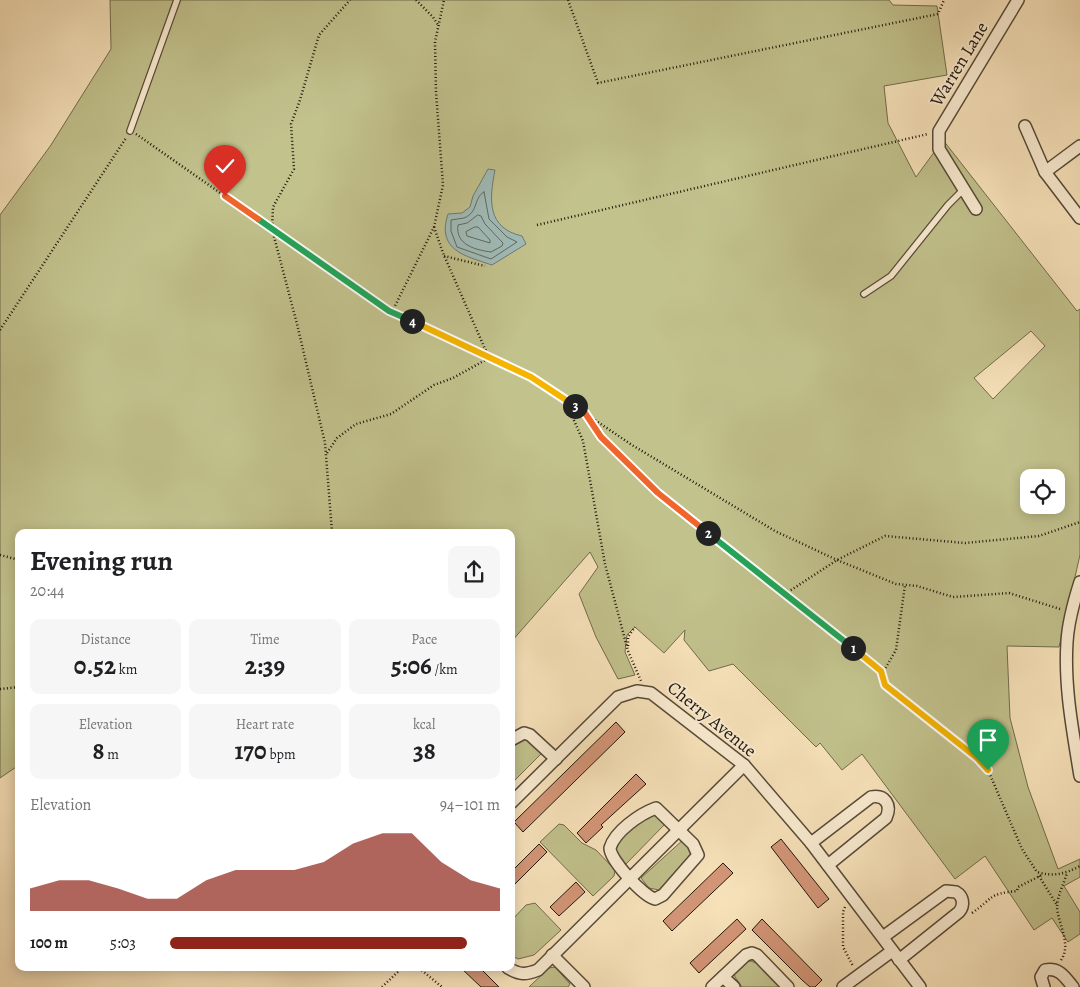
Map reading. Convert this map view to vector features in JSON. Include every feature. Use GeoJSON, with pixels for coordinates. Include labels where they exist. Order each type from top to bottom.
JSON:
{"type":"FeatureCollection","features":[{"type":"Feature","properties":{"kind":"street","name":"Warren Lane"},"geometry":{"type":"LineString","coordinates":[[964,190],[939,149],[939,131],[1014,1]]}},
{"type":"Feature","properties":{"kind":"street"},"geometry":{"type":"LineString","coordinates":[[1025,126],[1045,172],[1080,218]]}},
{"type":"Feature","properties":{"kind":"street"},"geometry":{"type":"LineString","coordinates":[[1045,172],[1080,146]]}},
{"type":"Feature","properties":{"kind":"street"},"geometry":{"type":"LineString","coordinates":[[964,190],[976,209]]}},
{"type":"Feature","properties":{"kind":"street"},"geometry":{"type":"LineString","coordinates":[[1080,582],[1071,613],[1067,642],[1068,701],[1080,776]]}},
{"type":"Feature","properties":{"kind":"street","name":"Cherry Avenue"},"geometry":{"type":"LineString","coordinates":[[515,798],[618,697],[637,691],[651,693],[744,765],[811,843],[920,987]]}},
{"type":"Feature","properties":{"kind":"street"},"geometry":{"type":"LineString","coordinates":[[515,738],[524,733],[530,735],[556,759]]}},
{"type":"Feature","properties":{"kind":"street"},"geometry":{"type":"LineString","coordinates":[[515,971],[526,975],[538,970],[629,877],[744,765]]}},
{"type":"Feature","properties":{"kind":"street"},"geometry":{"type":"LineString","coordinates":[[811,843],[871,797],[881,797],[887,802],[889,809],[886,818],[828,865]]}},
{"type":"Feature","properties":{"kind":"street"},"geometry":{"type":"LineString","coordinates":[[656,808],[693,844],[698,855],[660,898],[652,898],[629,877],[611,856],[610,848],[614,840],[641,814],[656,808]]}},
{"type":"Feature","properties":{"kind":"street"},"geometry":{"type":"LineString","coordinates":[[843,987],[859,975],[896,955],[960,912],[963,906],[961,896],[956,892],[946,891],[882,937]]}},
{"type":"Feature","properties":{"kind":"street"},"geometry":{"type":"LineString","coordinates":[[712,987],[746,955],[752,954],[757,955],[788,987]]}},
{"type":"Feature","properties":{"kind":"street"},"geometry":{"type":"LineString","coordinates":[[552,955],[584,987]]}},
{"type":"Feature","properties":{"kind":"street"},"geometry":{"type":"LineString","coordinates":[[1044,987],[1041,976],[1045,970],[1060,972],[1073,987]]}},
{"type":"Feature","properties":{"kind":"street"},"geometry":{"type":"LineString","coordinates":[[723,977],[734,987]]}},
{"type":"Feature","properties":{"kind":"lane"},"geometry":{"type":"LineString","coordinates":[[130,131],[177,0]]}},
{"type":"Feature","properties":{"kind":"lane"},"geometry":{"type":"LineString","coordinates":[[864,294],[891,276],[948,205],[964,190]]}},
{"type":"Feature","properties":{"kind":"path"},"geometry":{"type":"LineString","coordinates":[[332,529],[325,443],[272,229],[273,207],[294,169],[291,124],[319,35],[350,0]]}},
{"type":"Feature","properties":{"kind":"path"},"geometry":{"type":"LineString","coordinates":[[416,0],[433,16],[439,26]]}},
{"type":"Feature","properties":{"kind":"path"},"geometry":{"type":"LineString","coordinates":[[392,312],[434,228],[443,185],[436,92],[436,42],[444,0]]}},
{"type":"Feature","properties":{"kind":"path"},"geometry":{"type":"LineString","coordinates":[[568,0],[598,83],[938,14],[944,0]]}},
{"type":"Feature","properties":{"kind":"path"},"geometry":{"type":"LineString","coordinates":[[0,330],[130,131],[392,312],[531,377],[632,445],[775,531],[837,560],[896,584],[917,586],[953,597],[1008,593],[1071,613]]}},
{"type":"Feature","properties":{"kind":"path"},"geometry":{"type":"LineString","coordinates":[[537,225],[939,131]]}},
{"type":"Feature","properties":{"kind":"path"},"geometry":{"type":"LineString","coordinates":[[434,228],[444,256],[490,358]]}},
{"type":"Feature","properties":{"kind":"path"},"geometry":{"type":"LineString","coordinates":[[444,256],[485,266]]}},
{"type":"Feature","properties":{"kind":"path"},"geometry":{"type":"LineString","coordinates":[[326,454],[337,438],[356,424],[391,414],[434,385],[453,378],[490,358]]}},
{"type":"Feature","properties":{"kind":"path"},"geometry":{"type":"LineString","coordinates":[[570,403],[573,418],[583,441],[605,564],[628,652],[645,692]]}},
{"type":"Feature","properties":{"kind":"path"},"geometry":{"type":"LineString","coordinates":[[585,413],[601,437],[658,493],[881,671],[885,685],[977,758],[988,770],[1022,849],[1057,906],[1066,947],[1065,955],[1055,970]]}},
{"type":"Feature","properties":{"kind":"path"},"geometry":{"type":"LineString","coordinates":[[785,594],[837,560],[885,536],[965,543],[1039,536],[1080,522]]}},
{"type":"Feature","properties":{"kind":"path"},"geometry":{"type":"LineString","coordinates":[[0,555],[15,559]]}},
{"type":"Feature","properties":{"kind":"path"},"geometry":{"type":"LineString","coordinates":[[882,675],[896,650],[904,585]]}},
{"type":"Feature","properties":{"kind":"path"},"geometry":{"type":"LineString","coordinates":[[628,652],[628,638],[635,627]]}},
{"type":"Feature","properties":{"kind":"path"},"geometry":{"type":"LineString","coordinates":[[0,689],[15,687]]}},
{"type":"Feature","properties":{"kind":"path"},"geometry":{"type":"LineString","coordinates":[[1037,872],[1050,876],[1067,873],[1080,866]]}},
{"type":"Feature","properties":{"kind":"path"},"geometry":{"type":"LineString","coordinates":[[1057,906],[1067,873]]}},
{"type":"Feature","properties":{"kind":"path"},"geometry":{"type":"LineString","coordinates":[[960,912],[966,916],[991,896],[998,893],[1017,891],[1018,887],[1044,874]]}},
{"type":"Feature","properties":{"kind":"path"},"geometry":{"type":"LineString","coordinates":[[845,905],[843,912],[843,947],[859,975]]}},
{"type":"Feature","properties":{"kind":"path"},"geometry":{"type":"LineString","coordinates":[[382,987],[399,971]]}},
{"type":"Feature","properties":{"kind":"path"},"geometry":{"type":"LineString","coordinates":[[423,971],[442,987]]}},
{"type":"Feature","properties":{"kind":"green space"},"geometry":{"type":"Polygon","coordinates":[[[110,0],[889,0],[893,5],[937,6],[947,75],[884,86],[888,123],[916,177],[943,140],[1077,311],[1080,309],[1080,555],[1059,647],[1007,646],[1010,718],[1028,787],[1058,869],[1080,859],[1080,877],[1064,886],[1080,912],[1080,934],[1068,942],[1052,918],[1034,930],[985,856],[955,879],[862,754],[842,770],[820,743],[816,747],[733,664],[709,671],[684,640],[685,630],[664,653],[635,627],[627,635],[625,652],[635,675],[618,679],[596,637],[579,594],[598,567],[590,552],[515,637],[515,529],[15,529],[15,768],[0,778],[0,215],[51,145],[111,49],[110,0]],[[1031,331],[974,378],[993,399],[1045,346],[1031,331]]]}},
{"type":"Feature","properties":{"kind":"green space"},"geometry":{"type":"Polygon","coordinates":[[[525,738],[542,753],[515,780],[515,744],[525,738]]]}},
{"type":"Feature","properties":{"kind":"green space"},"geometry":{"type":"Polygon","coordinates":[[[652,813],[667,822],[626,864],[617,856],[615,845],[644,815],[652,813]]]}},
{"type":"Feature","properties":{"kind":"green space"},"geometry":{"type":"Polygon","coordinates":[[[559,824],[564,825],[582,843],[596,850],[615,870],[614,876],[593,896],[540,842],[559,824]]]}},
{"type":"Feature","properties":{"kind":"green space"},"geometry":{"type":"Polygon","coordinates":[[[684,839],[691,850],[690,860],[659,890],[649,888],[641,878],[684,839]]]}},
{"type":"Feature","properties":{"kind":"green space"},"geometry":{"type":"Polygon","coordinates":[[[535,903],[561,930],[534,955],[518,959],[515,957],[515,917],[526,905],[535,903]]]}},
{"type":"Feature","properties":{"kind":"green space"},"geometry":{"type":"Polygon","coordinates":[[[746,961],[757,963],[781,987],[742,987],[734,972],[746,961]]]}},
{"type":"Feature","properties":{"kind":"green space"},"geometry":{"type":"Polygon","coordinates":[[[555,967],[570,984],[568,987],[529,987],[549,968],[555,967]]]}},
{"type":"Feature","properties":{"kind":"water"},"geometry":{"type":"Polygon","coordinates":[[[488,169],[495,170],[492,202],[496,220],[502,227],[522,236],[526,244],[492,265],[455,250],[446,236],[445,226],[448,214],[462,213],[470,207],[473,196],[488,169]]]}},
{"type":"Feature","properties":{"kind":"building"},"geometry":{"type":"Polygon","coordinates":[[[616,722],[625,732],[523,832],[515,821],[616,722]]]}},
{"type":"Feature","properties":{"kind":"building"},"geometry":{"type":"Polygon","coordinates":[[[636,774],[646,784],[601,825],[603,827],[586,843],[577,833],[636,774]]]}},
{"type":"Feature","properties":{"kind":"building"},"geometry":{"type":"Polygon","coordinates":[[[781,839],[829,899],[818,908],[771,847],[781,839]]]}},
{"type":"Feature","properties":{"kind":"building"},"geometry":{"type":"Polygon","coordinates":[[[539,844],[547,852],[515,884],[515,868],[539,844]]]}},
{"type":"Feature","properties":{"kind":"building"},"geometry":{"type":"Polygon","coordinates":[[[723,863],[733,873],[672,931],[663,921],[723,863]]]}},
{"type":"Feature","properties":{"kind":"building"},"geometry":{"type":"Polygon","coordinates":[[[576,882],[585,892],[559,916],[550,907],[576,882]]]}},
{"type":"Feature","properties":{"kind":"building"},"geometry":{"type":"Polygon","coordinates":[[[737,919],[746,929],[699,973],[690,963],[737,919]]]}},
{"type":"Feature","properties":{"kind":"building"},"geometry":{"type":"Polygon","coordinates":[[[762,919],[822,980],[815,987],[810,987],[802,980],[752,930],[762,919]]]}},
{"type":"Feature","properties":{"kind":"building"},"geometry":{"type":"Polygon","coordinates":[[[464,971],[483,971],[499,987],[481,987],[464,971]]]}},
{"type":"Feature","properties":{"kind":"route"},"geometry":{"type":"LineString","coordinates":[[225,196],[389,311],[531,377],[585,413],[601,437],[658,493],[881,671],[885,685],[977,758],[988,770]]}}]}
